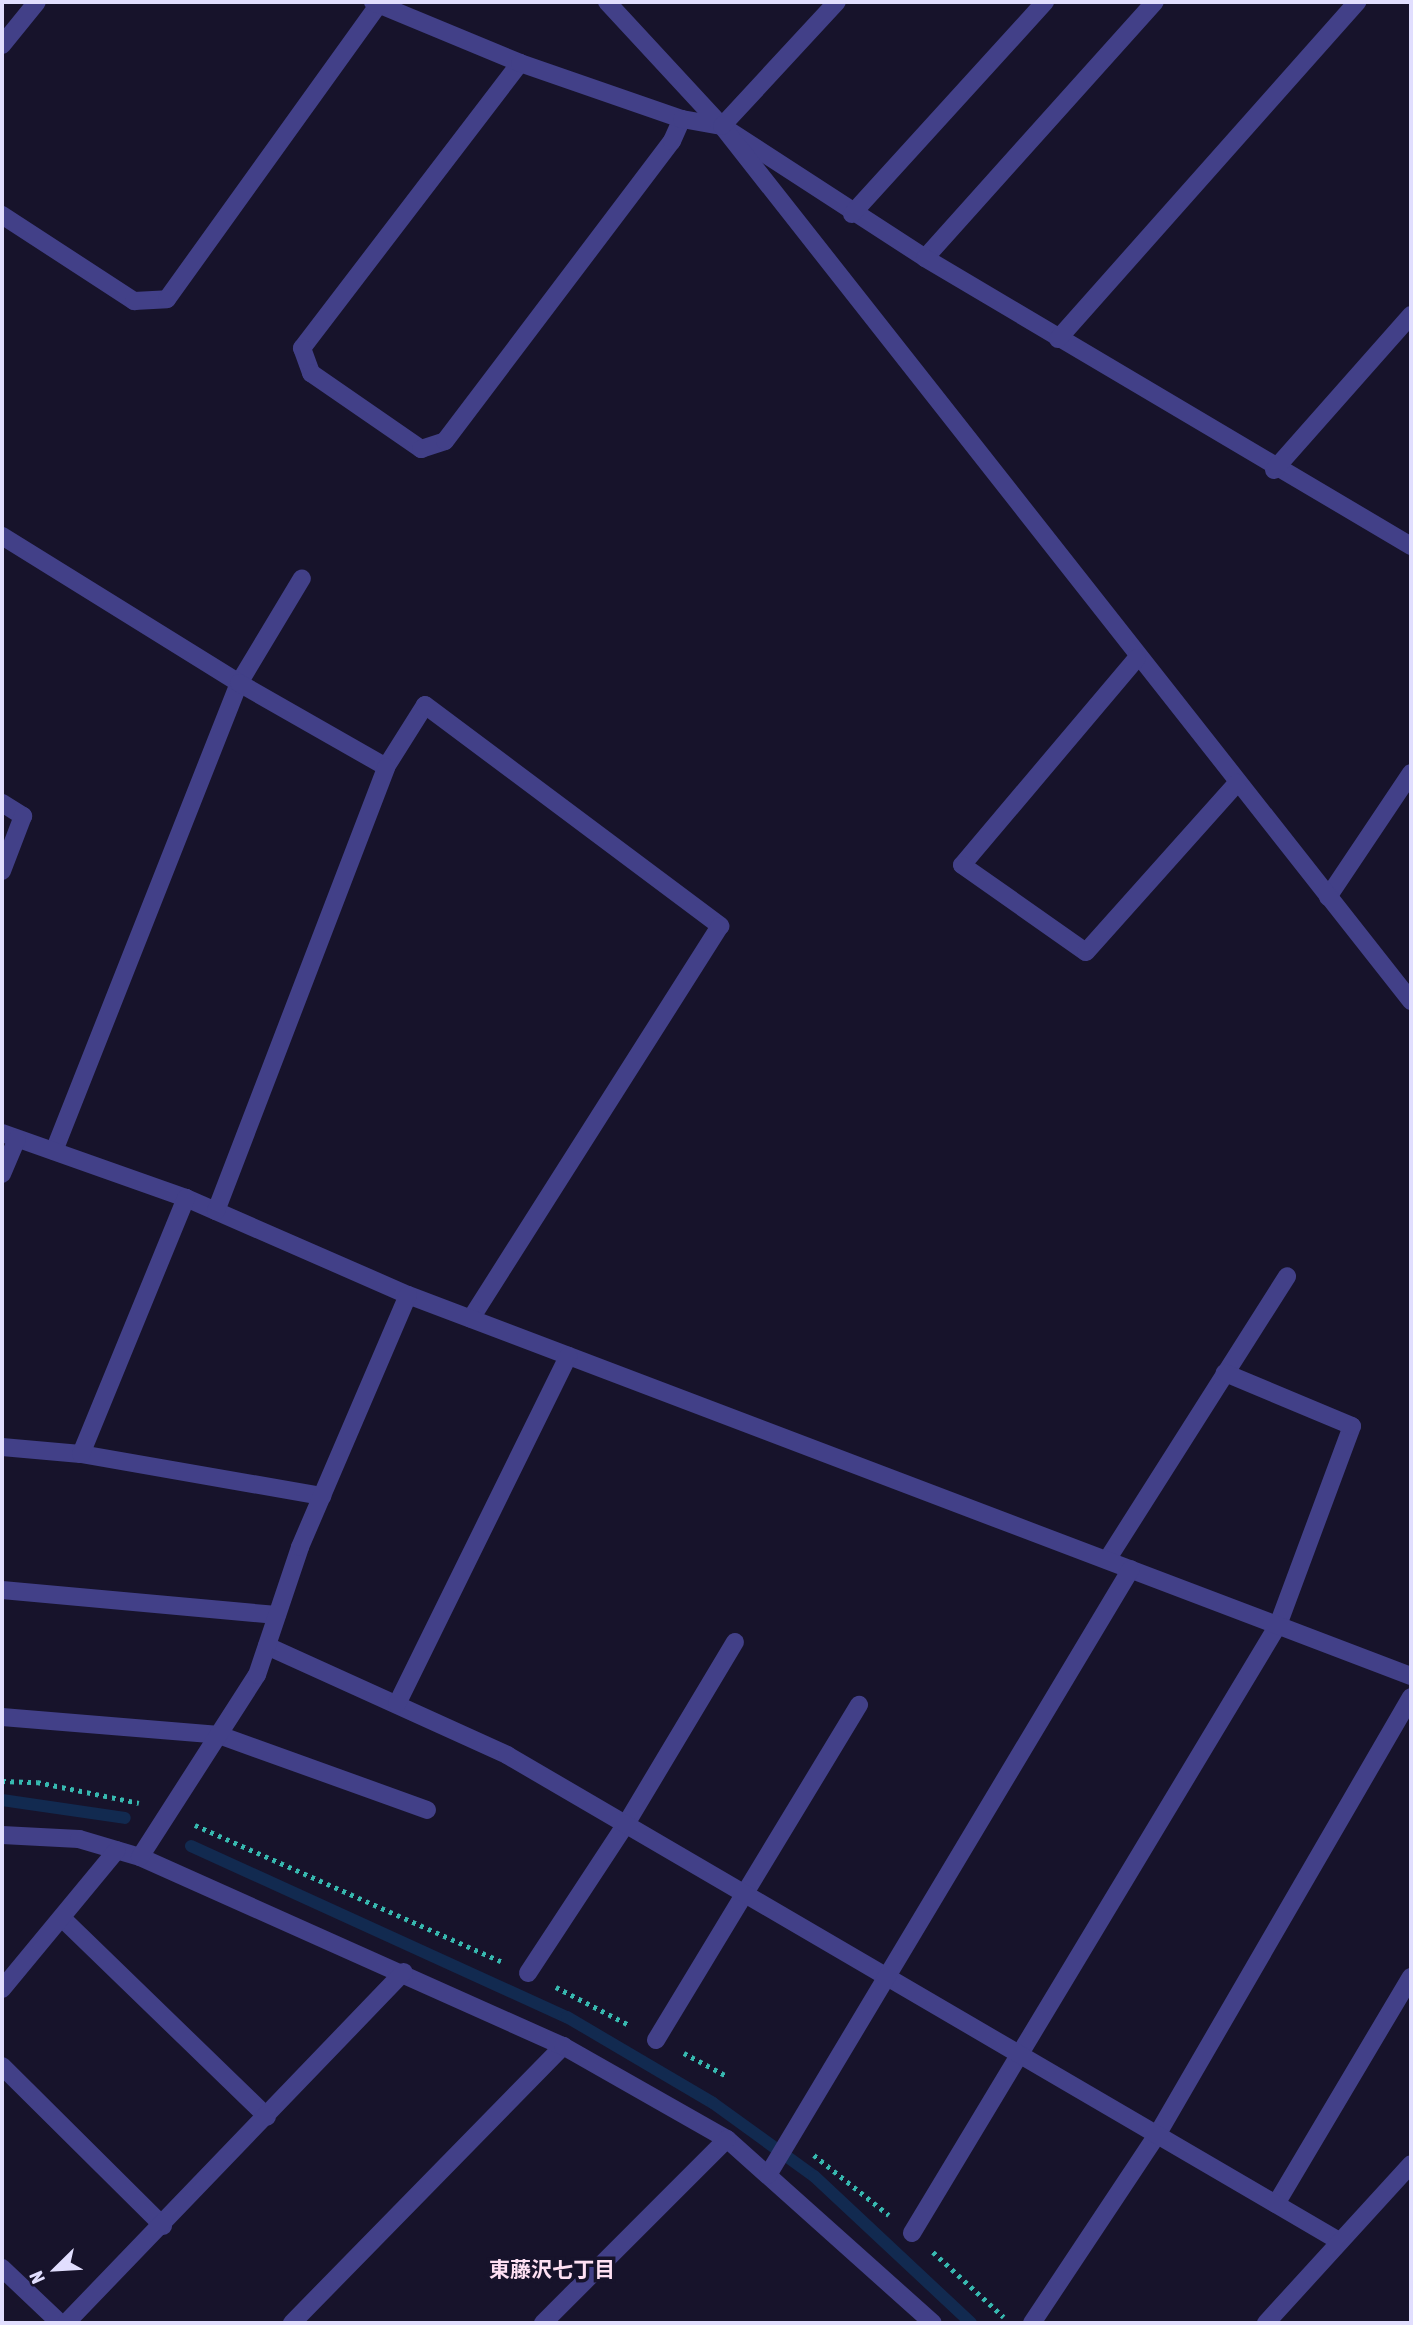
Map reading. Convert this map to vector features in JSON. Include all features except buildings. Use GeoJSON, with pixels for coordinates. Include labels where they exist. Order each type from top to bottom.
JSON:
{"type":"FeatureCollection","features":[{"type":"Feature","properties":{"kind":"street"},"geometry":{"type":"LineString","coordinates":[[2,46],[37,2]]}},
{"type":"Feature","properties":{"kind":"street"},"geometry":{"type":"LineString","coordinates":[[607,2],[722,126],[1138,658],[1411,1001]]}},
{"type":"Feature","properties":{"kind":"street"},"geometry":{"type":"LineString","coordinates":[[722,126],[837,2]]}},
{"type":"Feature","properties":{"kind":"street"},"geometry":{"type":"LineString","coordinates":[[852,214],[1045,2]]}},
{"type":"Feature","properties":{"kind":"street"},"geometry":{"type":"LineString","coordinates":[[925,258],[1155,2]]}},
{"type":"Feature","properties":{"kind":"street"},"geometry":{"type":"LineString","coordinates":[[1058,339],[1357,2]]}},
{"type":"Feature","properties":{"kind":"street"},"geometry":{"type":"LineString","coordinates":[[2,215],[134,301],[167,299],[375,3],[520,63],[682,120],[722,126],[852,214],[1274,470],[1411,546]]}},
{"type":"Feature","properties":{"kind":"street"},"geometry":{"type":"LineString","coordinates":[[520,63],[302,348],[311,373],[421,449],[445,441],[672,141],[682,120]]}},
{"type":"Feature","properties":{"kind":"street"},"geometry":{"type":"LineString","coordinates":[[1274,470],[1411,315]]}},
{"type":"Feature","properties":{"kind":"street"},"geometry":{"type":"LineString","coordinates":[[2,536],[239,683],[386,767]]}},
{"type":"Feature","properties":{"kind":"street"},"geometry":{"type":"LineString","coordinates":[[54,1151],[239,683],[302,578]]}},
{"type":"Feature","properties":{"kind":"street"},"geometry":{"type":"LineString","coordinates":[[1138,658],[962,865],[1086,952],[1237,783]]}},
{"type":"Feature","properties":{"kind":"street"},"geometry":{"type":"LineString","coordinates":[[216,1211],[386,767],[425,705],[720,926],[471,1319]]}},
{"type":"Feature","properties":{"kind":"street"},"geometry":{"type":"LineString","coordinates":[[1328,897],[1411,773]]}},
{"type":"Feature","properties":{"kind":"street"},"geometry":{"type":"LineString","coordinates":[[2,803],[23,816],[2,871]]}},
{"type":"Feature","properties":{"kind":"street"},"geometry":{"type":"LineString","coordinates":[[2,1174],[9,1136],[186,1198],[471,1319],[1411,1676]]}},
{"type":"Feature","properties":{"kind":"street"},"geometry":{"type":"LineString","coordinates":[[81,1454],[186,1198]]}},
{"type":"Feature","properties":{"kind":"street"},"geometry":{"type":"LineString","coordinates":[[1107,1560],[1287,1276]]}},
{"type":"Feature","properties":{"kind":"street"},"geometry":{"type":"LineString","coordinates":[[139,1857],[257,1675],[322,1496],[408,1294]]}},
{"type":"Feature","properties":{"kind":"street"},"geometry":{"type":"LineString","coordinates":[[397,1704],[569,1356]]}},
{"type":"Feature","properties":{"kind":"street"},"geometry":{"type":"LineString","coordinates":[[912,2233],[1278,1625],[1352,1426],[1225,1373]]}},
{"type":"Feature","properties":{"kind":"street"},"geometry":{"type":"LineString","coordinates":[[2,1447],[81,1454],[322,1496]]}},
{"type":"Feature","properties":{"kind":"street"},"geometry":{"type":"LineString","coordinates":[[768,2175],[1131,1569]]}},
{"type":"Feature","properties":{"kind":"street"},"geometry":{"type":"LineString","coordinates":[[2,1590],[277,1615]]}},
{"type":"Feature","properties":{"kind":"street"},"geometry":{"type":"LineString","coordinates":[[527,1973],[626,1824],[735,1642]]}},
{"type":"Feature","properties":{"kind":"street"},"geometry":{"type":"LineString","coordinates":[[267,1646],[507,1755],[744,1894],[890,1975],[1339,2241]]}},
{"type":"Feature","properties":{"kind":"street"},"geometry":{"type":"LineString","coordinates":[[1032,2323],[1157,2135],[1411,1698]]}},
{"type":"Feature","properties":{"kind":"street"},"geometry":{"type":"LineString","coordinates":[[656,2040],[859,1705]]}},
{"type":"Feature","properties":{"kind":"street"},"geometry":{"type":"LineString","coordinates":[[2,1717],[219,1735],[427,1810]]}},
{"type":"Feature","properties":{"kind":"street"},"geometry":{"type":"LineString","coordinates":[[2,1835],[79,1839],[139,1857],[404,1972],[563,2046],[727,2139],[933,2323]]}},
{"type":"Feature","properties":{"kind":"street"},"geometry":{"type":"LineString","coordinates":[[2,1989],[63,1919],[117,1850]]}},
{"type":"Feature","properties":{"kind":"street"},"geometry":{"type":"LineString","coordinates":[[63,1919],[267,2117]]}},
{"type":"Feature","properties":{"kind":"street"},"geometry":{"type":"LineString","coordinates":[[66,2323],[163,2226],[404,1972]]}},
{"type":"Feature","properties":{"kind":"street"},"geometry":{"type":"LineString","coordinates":[[1276,2204],[1411,1977]]}},
{"type":"Feature","properties":{"kind":"street"},"geometry":{"type":"LineString","coordinates":[[292,2323],[563,2046]]}},
{"type":"Feature","properties":{"kind":"street"},"geometry":{"type":"LineString","coordinates":[[2,2066],[163,2226]]}},
{"type":"Feature","properties":{"kind":"street"},"geometry":{"type":"LineString","coordinates":[[543,2323],[727,2139]]}},
{"type":"Feature","properties":{"kind":"street"},"geometry":{"type":"LineString","coordinates":[[1265,2323],[1411,2164]]}},
{"type":"Feature","properties":{"kind":"street"},"geometry":{"type":"LineString","coordinates":[[2,2268],[60,2323]]}},
{"type":"Feature","properties":{"kind":"path"},"geometry":{"type":"LineString","coordinates":[[2,1781],[125,1798],[168,1813],[527,1973],[725,2075]]}},
{"type":"Feature","properties":{"kind":"waterway"},"geometry":{"type":"LineString","coordinates":[[2,1800],[125,1818]]}},
{"type":"Feature","properties":{"kind":"waterway"},"geometry":{"type":"LineString","coordinates":[[191,1846],[567,2017],[713,2103],[814,2176],[971,2323]]}},
{"type":"Feature","properties":{"kind":"district","name":"東藤沢七丁目"},"geometry":{"type":"Point","coordinates":[552,2269]}}]}
